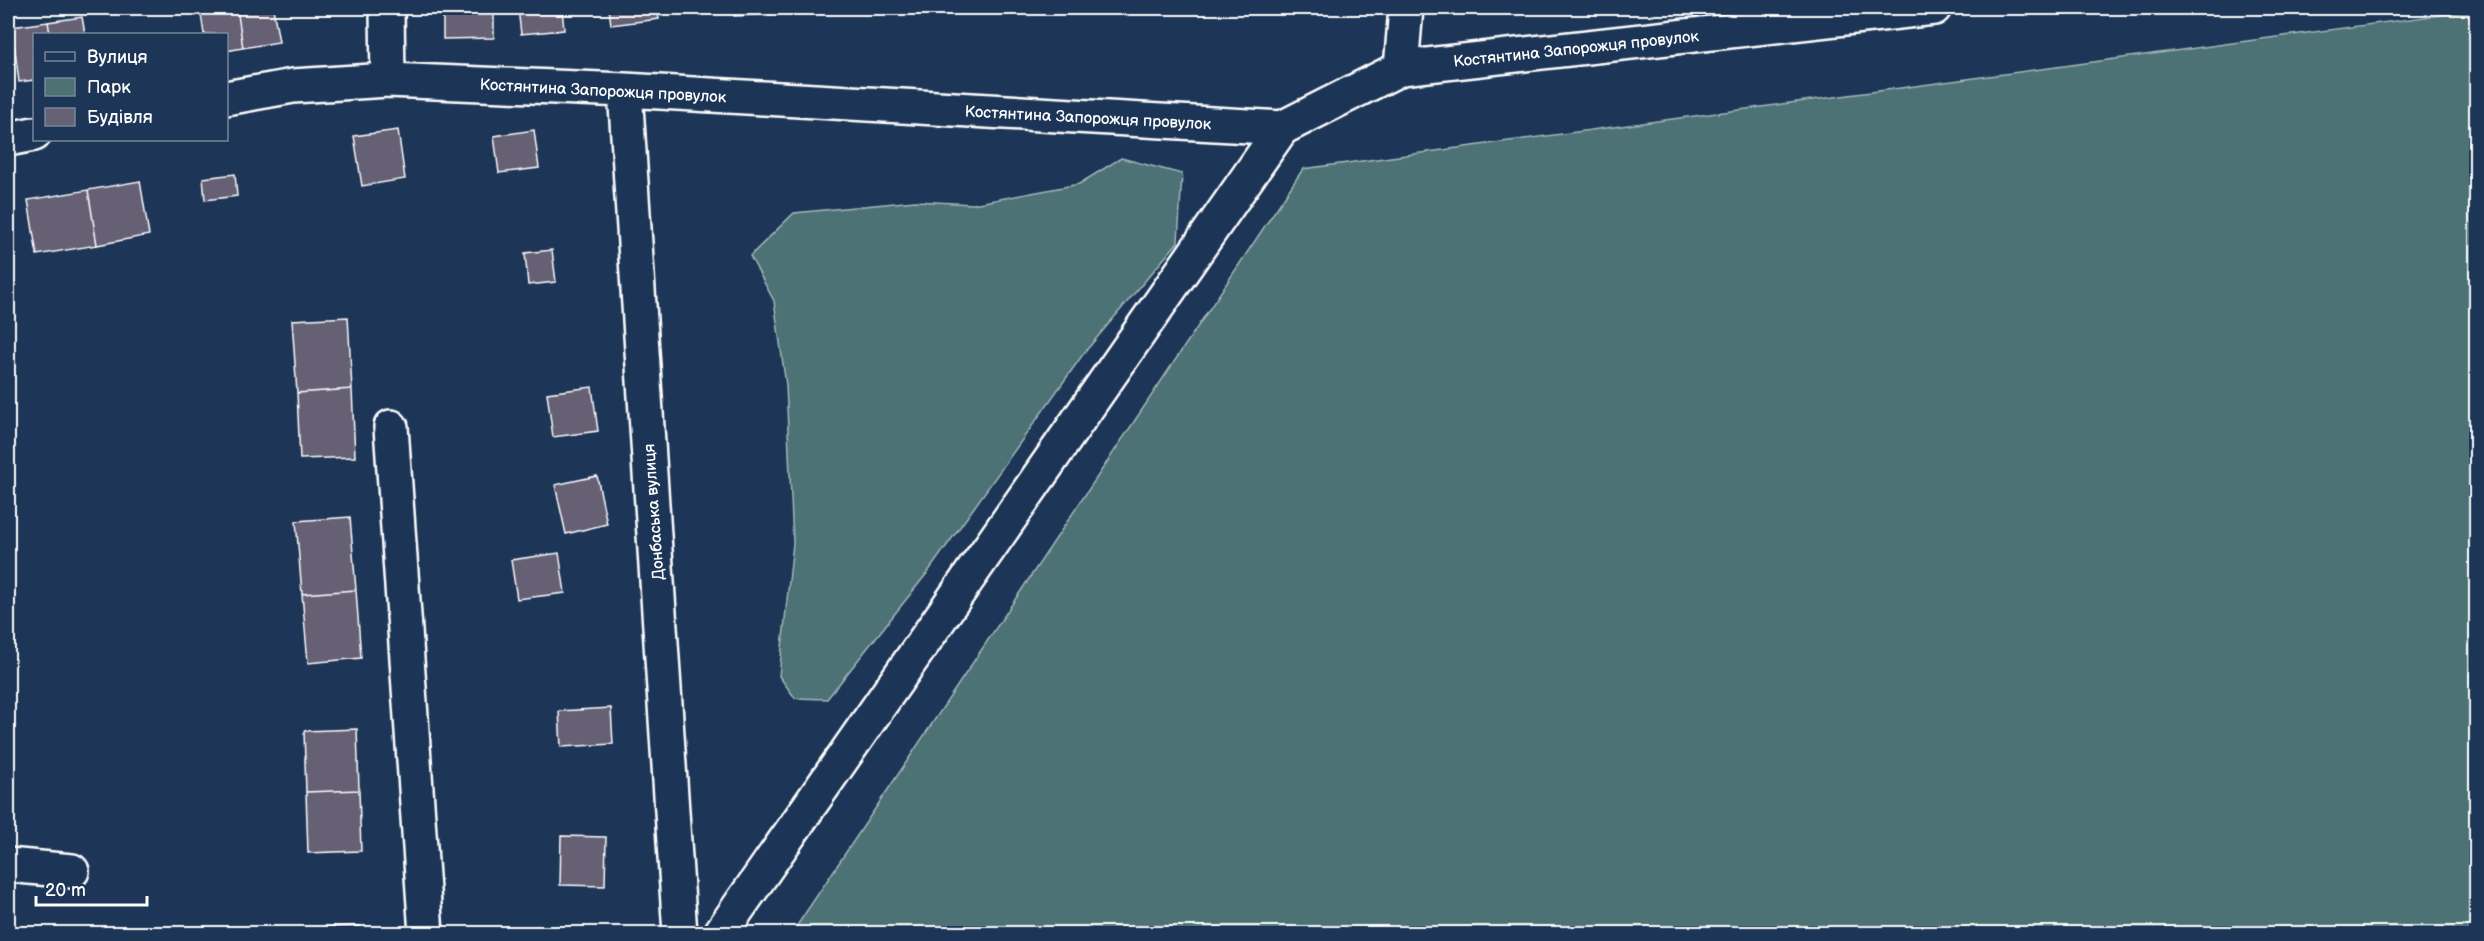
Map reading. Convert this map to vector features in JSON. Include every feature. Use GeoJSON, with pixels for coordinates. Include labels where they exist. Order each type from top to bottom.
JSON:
{"type":"FeatureCollection","features":[{"type":"Feature","properties":{"kind":"street"},"geometry":{"type":"LineString","coordinates":[[387,8],[388,80]]}},
{"type":"Feature","properties":{"kind":"street"},"geometry":{"type":"LineString","coordinates":[[1401,68],[1406,8]]}},
{"type":"Feature","properties":{"kind":"street","name":"Костянтина Запорожця провулок"},"geometry":{"type":"LineString","coordinates":[[228,98],[293,86],[388,80],[625,90],[1282,128],[1401,68],[1934,8]]}},
{"type":"Feature","properties":{"kind":"street","name":"Донбаська вулиця"},"geometry":{"type":"LineString","coordinates":[[625,90],[681,933]]}},
{"type":"Feature","properties":{"kind":"street"},"geometry":{"type":"LineString","coordinates":[[720,933],[1282,128]]}},
{"type":"Feature","properties":{"kind":"street"},"geometry":{"type":"LineString","coordinates":[[8,139],[33,134]]}},
{"type":"Feature","properties":{"kind":"street"},"geometry":{"type":"LineString","coordinates":[[392,427],[426,933]]}},
{"type":"Feature","properties":{"kind":"street"},"geometry":{"type":"LineString","coordinates":[[8,865],[72,871]]}},
{"type":"Feature","properties":{"kind":"green space"},"geometry":{"type":"Polygon","coordinates":[[[2476,10],[2476,933],[792,933],[1303,169],[2476,10]]]}},
{"type":"Feature","properties":{"kind":"green space"},"geometry":{"type":"Polygon","coordinates":[[[1121,158],[1182,174],[1178,242],[1084,353],[928,572],[827,699],[795,698],[779,676],[793,543],[786,385],[774,301],[750,256],[794,213],[915,201],[973,204],[1079,184],[1121,158]]]}},
{"type":"Feature","properties":{"kind":"building"},"geometry":{"type":"Polygon","coordinates":[[[200,8],[237,8],[243,48],[228,51],[228,33],[204,33],[200,8]]]}},
{"type":"Feature","properties":{"kind":"building"},"geometry":{"type":"Polygon","coordinates":[[[237,8],[273,8],[279,42],[243,48],[237,8]]]}},
{"type":"Feature","properties":{"kind":"building"},"geometry":{"type":"Polygon","coordinates":[[[443,8],[494,8],[494,38],[443,39],[443,8]]]}},
{"type":"Feature","properties":{"kind":"building"},"geometry":{"type":"Polygon","coordinates":[[[518,8],[562,8],[564,30],[521,34],[518,8]]]}},
{"type":"Feature","properties":{"kind":"building"},"geometry":{"type":"Polygon","coordinates":[[[609,8],[657,8],[659,19],[611,25],[609,8]]]}},
{"type":"Feature","properties":{"kind":"building"},"geometry":{"type":"Polygon","coordinates":[[[734,8],[778,8],[778,14],[734,16],[734,8]]]}},
{"type":"Feature","properties":{"kind":"building"},"geometry":{"type":"Polygon","coordinates":[[[842,8],[896,8],[896,10],[842,11],[842,8]]]}},
{"type":"Feature","properties":{"kind":"building"},"geometry":{"type":"Polygon","coordinates":[[[82,17],[85,33],[50,33],[48,22],[82,17]]]}},
{"type":"Feature","properties":{"kind":"building"},"geometry":{"type":"Polygon","coordinates":[[[48,22],[50,33],[33,33],[33,80],[19,82],[12,27],[48,22]]]}},
{"type":"Feature","properties":{"kind":"building"},"geometry":{"type":"Polygon","coordinates":[[[398,130],[405,179],[362,186],[354,136],[398,130]]]}},
{"type":"Feature","properties":{"kind":"building"},"geometry":{"type":"Polygon","coordinates":[[[534,130],[539,168],[499,173],[494,136],[534,130]]]}},
{"type":"Feature","properties":{"kind":"building"},"geometry":{"type":"Polygon","coordinates":[[[235,174],[237,196],[205,200],[203,178],[235,174]]]}},
{"type":"Feature","properties":{"kind":"building"},"geometry":{"type":"Polygon","coordinates":[[[140,181],[149,235],[97,245],[88,190],[140,181]]]}},
{"type":"Feature","properties":{"kind":"building"},"geometry":{"type":"Polygon","coordinates":[[[88,190],[97,245],[37,255],[28,200],[88,190]]]}},
{"type":"Feature","properties":{"kind":"building"},"geometry":{"type":"Polygon","coordinates":[[[552,250],[556,282],[528,285],[525,253],[552,250]]]}},
{"type":"Feature","properties":{"kind":"building"},"geometry":{"type":"Polygon","coordinates":[[[348,317],[352,389],[297,393],[292,320],[348,317]]]}},
{"type":"Feature","properties":{"kind":"building"},"geometry":{"type":"Polygon","coordinates":[[[592,387],[598,431],[553,437],[547,393],[592,387]]]}},
{"type":"Feature","properties":{"kind":"building"},"geometry":{"type":"Polygon","coordinates":[[[352,389],[355,457],[300,459],[297,393],[352,389]]]}},
{"type":"Feature","properties":{"kind":"building"},"geometry":{"type":"Polygon","coordinates":[[[597,476],[607,524],[566,534],[555,485],[597,476]]]}},
{"type":"Feature","properties":{"kind":"building"},"geometry":{"type":"Polygon","coordinates":[[[350,517],[356,590],[302,594],[296,521],[350,517]]]}},
{"type":"Feature","properties":{"kind":"building"},"geometry":{"type":"Polygon","coordinates":[[[559,553],[565,593],[517,599],[511,560],[559,553]]]}},
{"type":"Feature","properties":{"kind":"building"},"geometry":{"type":"Polygon","coordinates":[[[356,590],[361,658],[308,663],[302,594],[356,590]]]}},
{"type":"Feature","properties":{"kind":"building"},"geometry":{"type":"Polygon","coordinates":[[[611,708],[613,744],[561,747],[559,711],[611,708]]]}},
{"type":"Feature","properties":{"kind":"building"},"geometry":{"type":"Polygon","coordinates":[[[357,729],[359,790],[306,792],[304,731],[357,729]]]}},
{"type":"Feature","properties":{"kind":"building"},"geometry":{"type":"Polygon","coordinates":[[[359,790],[361,851],[308,853],[306,792],[359,790]]]}},
{"type":"Feature","properties":{"kind":"building"},"geometry":{"type":"Polygon","coordinates":[[[561,836],[606,837],[605,886],[560,885],[561,836]]]}},
{"type":"Feature","properties":{"kind":"building"},"geometry":{"type":"Polygon","coordinates":[[[360,926],[360,934],[310,934],[309,928],[360,926]]]}}]}
